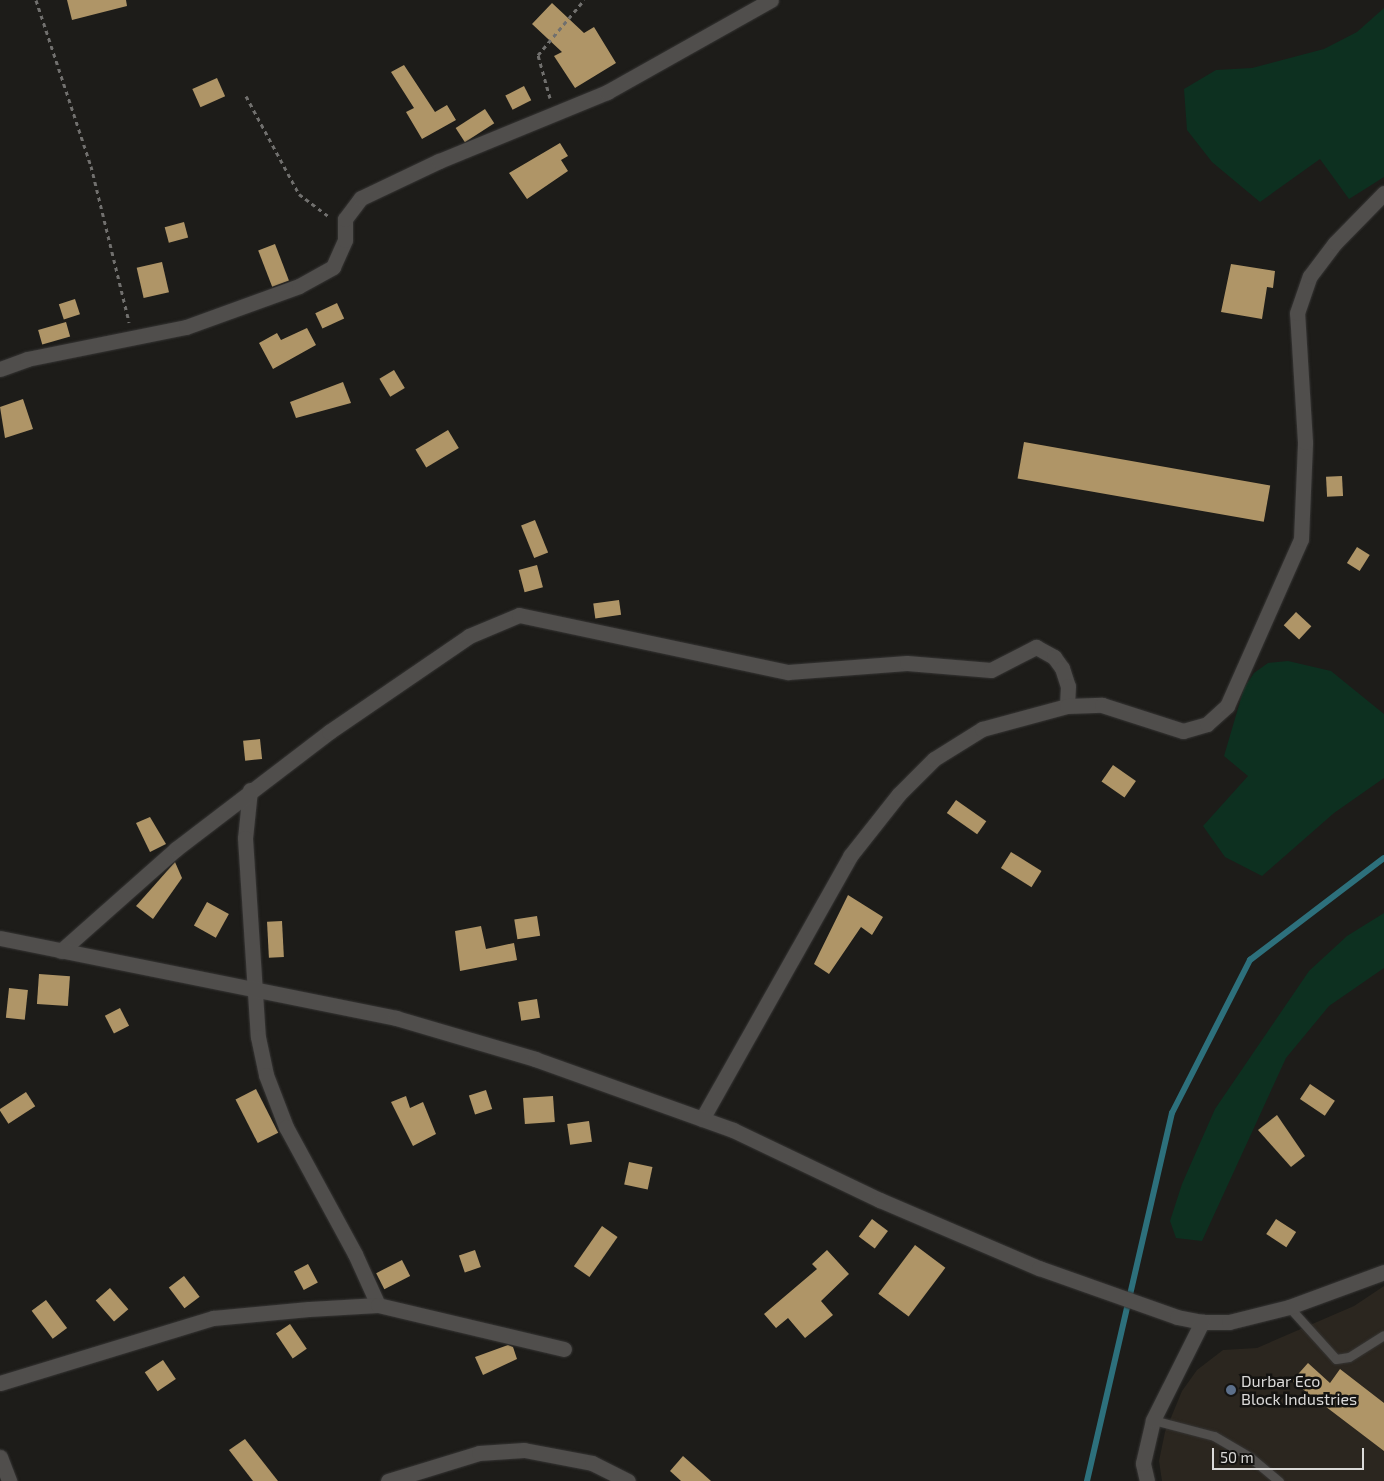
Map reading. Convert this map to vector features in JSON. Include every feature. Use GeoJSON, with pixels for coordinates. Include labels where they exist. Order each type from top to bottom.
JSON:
{"type":"FeatureCollection","features":[{"type":"Feature","properties":{"kind":"street"},"geometry":{"type":"LineString","coordinates":[[0,369],[27,359],[133,340],[186,328],[299,286],[334,267],[345,240],[345,219],[361,198],[554,112],[607,92],[771,0]]}},
{"type":"Feature","properties":{"kind":"street"},"geometry":{"type":"LineString","coordinates":[[702,1119],[850,856],[899,794],[934,760],[982,730],[1067,706],[1102,705],[1183,731],[1207,724],[1227,706],[1301,539],[1305,442],[1297,313],[1310,276],[1335,243],[1384,193]]}},
{"type":"Feature","properties":{"kind":"street"},"geometry":{"type":"LineString","coordinates":[[61,950],[176,849],[250,790],[469,636],[519,615],[788,672],[907,664],[991,670],[1036,647],[1054,657],[1062,668],[1068,686],[1067,706]]}},
{"type":"Feature","properties":{"kind":"street"},"geometry":{"type":"LineString","coordinates":[[250,790],[245,838],[257,991],[258,1037],[266,1075],[283,1119],[378,1305]]}},
{"type":"Feature","properties":{"kind":"street"},"geometry":{"type":"LineString","coordinates":[[0,938],[396,1018],[535,1059],[702,1119],[1039,1268],[1177,1317],[1202,1322],[1228,1322],[1290,1307],[1384,1272]]}},
{"type":"Feature","properties":{"kind":"street"},"geometry":{"type":"LineString","coordinates":[[0,1383],[213,1318],[378,1305],[564,1349]]}},
{"type":"Feature","properties":{"kind":"street"},"geometry":{"type":"LineString","coordinates":[[1147,1481],[1142,1463],[1153,1420],[1202,1322]]}},
{"type":"Feature","properties":{"kind":"street"},"geometry":{"type":"LineString","coordinates":[[388,1481],[479,1454],[524,1450],[592,1463],[628,1481]]}},
{"type":"Feature","properties":{"kind":"street"},"geometry":{"type":"LineString","coordinates":[[0,1457],[9,1481]]}},
{"type":"Feature","properties":{"kind":"lane"},"geometry":{"type":"LineString","coordinates":[[1290,1307],[1336,1359],[1349,1357],[1384,1335]]}},
{"type":"Feature","properties":{"kind":"lane"},"geometry":{"type":"LineString","coordinates":[[1153,1420],[1214,1436],[1250,1457],[1279,1481]]}},
{"type":"Feature","properties":{"kind":"path"},"geometry":{"type":"LineString","coordinates":[[36,0],[91,166],[133,340]]}},
{"type":"Feature","properties":{"kind":"path"},"geometry":{"type":"LineString","coordinates":[[554,112],[538,55],[584,0]]}},
{"type":"Feature","properties":{"kind":"path"},"geometry":{"type":"LineString","coordinates":[[246,96],[299,194],[327,215],[345,240]]}},
{"type":"Feature","properties":{"kind":"shaded area"},"geometry":{"type":"Polygon","coordinates":[[[1384,1286],[1384,1481],[1162,1481],[1159,1461],[1165,1432],[1182,1391],[1197,1370],[1223,1350],[1257,1348],[1354,1306],[1384,1286]]]}},
{"type":"Feature","properties":{"kind":"green space"},"geometry":{"type":"Polygon","coordinates":[[[1384,8],[1384,177],[1349,199],[1320,159],[1260,202],[1212,162],[1187,130],[1184,89],[1216,70],[1252,68],[1324,49],[1357,32],[1384,8]]]}},
{"type":"Feature","properties":{"kind":"green space"},"geometry":{"type":"Polygon","coordinates":[[[1288,661],[1331,671],[1384,714],[1384,778],[1334,813],[1262,876],[1225,857],[1203,826],[1248,776],[1224,756],[1244,688],[1254,673],[1268,663],[1288,661]]]}},
{"type":"Feature","properties":{"kind":"green space"},"geometry":{"type":"Polygon","coordinates":[[[1384,913],[1384,968],[1329,1006],[1286,1058],[1202,1241],[1176,1238],[1170,1221],[1182,1184],[1215,1109],[1309,971],[1347,936],[1384,913]]]}},
{"type":"Feature","properties":{"kind":"building"},"geometry":{"type":"Polygon","coordinates":[[[67,0],[126,0],[127,6],[72,20],[67,0]]]}},
{"type":"Feature","properties":{"kind":"building"},"geometry":{"type":"Polygon","coordinates":[[[552,3],[584,33],[594,27],[616,63],[575,88],[554,56],[562,52],[532,24],[552,3]]]}},
{"type":"Feature","properties":{"kind":"building"},"geometry":{"type":"Polygon","coordinates":[[[404,65],[435,112],[447,105],[456,120],[422,139],[406,112],[414,108],[391,72],[404,65]]]}},
{"type":"Feature","properties":{"kind":"building"},"geometry":{"type":"Polygon","coordinates":[[[217,78],[225,96],[200,107],[192,89],[217,78]]]}},
{"type":"Feature","properties":{"kind":"building"},"geometry":{"type":"Polygon","coordinates":[[[524,86],[531,100],[513,110],[505,96],[524,86]]]}},
{"type":"Feature","properties":{"kind":"building"},"geometry":{"type":"Polygon","coordinates":[[[485,109],[494,123],[465,142],[456,128],[485,109]]]}},
{"type":"Feature","properties":{"kind":"building"},"geometry":{"type":"Polygon","coordinates":[[[560,143],[568,156],[561,160],[568,171],[527,199],[509,173],[560,143]]]}},
{"type":"Feature","properties":{"kind":"building"},"geometry":{"type":"Polygon","coordinates":[[[184,222],[188,237],[169,243],[165,227],[184,222]]]}},
{"type":"Feature","properties":{"kind":"building"},"geometry":{"type":"Polygon","coordinates":[[[275,244],[289,280],[272,287],[258,250],[275,244]]]}},
{"type":"Feature","properties":{"kind":"building"},"geometry":{"type":"Polygon","coordinates":[[[162,262],[169,292],[144,298],[137,268],[162,262]]]}},
{"type":"Feature","properties":{"kind":"building"},"geometry":{"type":"Polygon","coordinates":[[[1231,264],[1275,271],[1273,288],[1267,287],[1262,319],[1221,312],[1231,264]]]}},
{"type":"Feature","properties":{"kind":"building"},"geometry":{"type":"Polygon","coordinates":[[[75,299],[80,314],[64,319],[59,304],[75,299]]]}},
{"type":"Feature","properties":{"kind":"building"},"geometry":{"type":"Polygon","coordinates":[[[337,303],[344,318],[322,329],[315,313],[337,303]]]}},
{"type":"Feature","properties":{"kind":"building"},"geometry":{"type":"Polygon","coordinates":[[[66,322],[70,336],[42,344],[38,330],[66,322]]]}},
{"type":"Feature","properties":{"kind":"building"},"geometry":{"type":"Polygon","coordinates":[[[307,328],[316,345],[273,369],[259,343],[277,333],[281,340],[307,328]]]}},
{"type":"Feature","properties":{"kind":"building"},"geometry":{"type":"Polygon","coordinates":[[[394,370],[405,388],[390,397],[379,379],[394,370]]]}},
{"type":"Feature","properties":{"kind":"building"},"geometry":{"type":"Polygon","coordinates":[[[343,382],[351,403],[296,418],[290,402],[343,382]]]}},
{"type":"Feature","properties":{"kind":"building"},"geometry":{"type":"Polygon","coordinates":[[[23,399],[33,429],[5,438],[0,407],[23,399]]]}},
{"type":"Feature","properties":{"kind":"building"},"geometry":{"type":"Polygon","coordinates":[[[448,430],[459,448],[426,468],[415,450],[448,430]]]}},
{"type":"Feature","properties":{"kind":"building"},"geometry":{"type":"Polygon","coordinates":[[[1024,442],[1270,485],[1264,522],[1018,478],[1024,442]]]}},
{"type":"Feature","properties":{"kind":"building"},"geometry":{"type":"Polygon","coordinates":[[[1342,476],[1343,496],[1327,497],[1326,477],[1342,476]]]}},
{"type":"Feature","properties":{"kind":"building"},"geometry":{"type":"Polygon","coordinates":[[[535,520],[548,552],[534,558],[521,526],[535,520]]]}},
{"type":"Feature","properties":{"kind":"building"},"geometry":{"type":"Polygon","coordinates":[[[1357,547],[1370,555],[1360,571],[1347,563],[1357,547]]]}},
{"type":"Feature","properties":{"kind":"building"},"geometry":{"type":"Polygon","coordinates":[[[537,565],[543,587],[525,592],[519,570],[537,565]]]}},
{"type":"Feature","properties":{"kind":"building"},"geometry":{"type":"Polygon","coordinates":[[[619,600],[621,615],[595,618],[593,604],[619,600]]]}},
{"type":"Feature","properties":{"kind":"building"},"geometry":{"type":"Polygon","coordinates":[[[1296,612],[1311,626],[1299,639],[1284,625],[1296,612]]]}},
{"type":"Feature","properties":{"kind":"building"},"geometry":{"type":"Polygon","coordinates":[[[260,739],[262,759],[245,761],[243,741],[260,739]]]}},
{"type":"Feature","properties":{"kind":"building"},"geometry":{"type":"Polygon","coordinates":[[[1113,765],[1136,781],[1124,797],[1102,781],[1113,765]]]}},
{"type":"Feature","properties":{"kind":"building"},"geometry":{"type":"Polygon","coordinates":[[[956,800],[986,821],[977,834],[947,813],[956,800]]]}},
{"type":"Feature","properties":{"kind":"building"},"geometry":{"type":"Polygon","coordinates":[[[150,817],[166,844],[150,852],[136,823],[150,817]]]}},
{"type":"Feature","properties":{"kind":"building"},"geometry":{"type":"Polygon","coordinates":[[[1011,852],[1042,871],[1031,887],[1001,868],[1011,852]]]}},
{"type":"Feature","properties":{"kind":"building"},"geometry":{"type":"Polygon","coordinates":[[[175,862],[182,878],[153,919],[136,906],[175,862]]]}},
{"type":"Feature","properties":{"kind":"building"},"geometry":{"type":"Polygon","coordinates":[[[848,895],[883,917],[872,935],[861,927],[829,974],[814,964],[848,895]]]}},
{"type":"Feature","properties":{"kind":"building"},"geometry":{"type":"Polygon","coordinates":[[[207,902],[229,914],[216,938],[194,926],[207,902]]]}},
{"type":"Feature","properties":{"kind":"building"},"geometry":{"type":"Polygon","coordinates":[[[537,916],[540,936],[517,939],[514,920],[537,916]]]}},
{"type":"Feature","properties":{"kind":"building"},"geometry":{"type":"Polygon","coordinates":[[[282,921],[284,957],[269,958],[267,922],[282,921]]]}},
{"type":"Feature","properties":{"kind":"building"},"geometry":{"type":"Polygon","coordinates":[[[481,926],[486,949],[514,943],[517,960],[460,971],[455,931],[481,926]]]}},
{"type":"Feature","properties":{"kind":"building"},"geometry":{"type":"Polygon","coordinates":[[[39,974],[70,976],[68,1006],[37,1004],[39,974]]]}},
{"type":"Feature","properties":{"kind":"building"},"geometry":{"type":"Polygon","coordinates":[[[9,988],[28,990],[25,1020],[6,1018],[9,988]]]}},
{"type":"Feature","properties":{"kind":"building"},"geometry":{"type":"Polygon","coordinates":[[[537,999],[540,1018],[521,1021],[518,1002],[537,999]]]}},
{"type":"Feature","properties":{"kind":"building"},"geometry":{"type":"Polygon","coordinates":[[[120,1008],[129,1026],[114,1034],[105,1016],[120,1008]]]}},
{"type":"Feature","properties":{"kind":"building"},"geometry":{"type":"Polygon","coordinates":[[[1310,1084],[1335,1101],[1325,1116],[1300,1099],[1310,1084]]]}},
{"type":"Feature","properties":{"kind":"building"},"geometry":{"type":"Polygon","coordinates":[[[256,1089],[278,1133],[258,1143],[236,1099],[256,1089]]]}},
{"type":"Feature","properties":{"kind":"building"},"geometry":{"type":"Polygon","coordinates":[[[486,1090],[492,1109],[475,1115],[469,1096],[486,1090]]]}},
{"type":"Feature","properties":{"kind":"building"},"geometry":{"type":"Polygon","coordinates":[[[26,1092],[35,1106],[8,1124],[0,1109],[26,1092]]]}},
{"type":"Feature","properties":{"kind":"building"},"geometry":{"type":"Polygon","coordinates":[[[406,1096],[410,1108],[423,1102],[436,1134],[413,1146],[391,1102],[406,1096]]]}},
{"type":"Feature","properties":{"kind":"building"},"geometry":{"type":"Polygon","coordinates":[[[553,1096],[555,1122],[525,1124],[523,1098],[553,1096]]]}},
{"type":"Feature","properties":{"kind":"building"},"geometry":{"type":"Polygon","coordinates":[[[1277,1115],[1305,1156],[1291,1167],[1258,1130],[1277,1115]]]}},
{"type":"Feature","properties":{"kind":"building"},"geometry":{"type":"Polygon","coordinates":[[[589,1121],[592,1142],[570,1145],[567,1124],[589,1121]]]}},
{"type":"Feature","properties":{"kind":"building"},"geometry":{"type":"Polygon","coordinates":[[[629,1162],[652,1167],[648,1189],[624,1184],[629,1162]]]}},
{"type":"Feature","properties":{"kind":"building"},"geometry":{"type":"Polygon","coordinates":[[[872,1219],[888,1231],[875,1249],[859,1237],[872,1219]]]}},
{"type":"Feature","properties":{"kind":"building"},"geometry":{"type":"Polygon","coordinates":[[[1276,1219],[1296,1232],[1286,1247],[1266,1234],[1276,1219]]]}},
{"type":"Feature","properties":{"kind":"building"},"geometry":{"type":"Polygon","coordinates":[[[602,1226],[618,1237],[589,1277],[574,1266],[602,1226]]]}},
{"type":"Feature","properties":{"kind":"building"},"geometry":{"type":"Polygon","coordinates":[[[915,1245],[945,1268],[909,1317],[878,1294],[915,1245]]]}},
{"type":"Feature","properties":{"kind":"building"},"geometry":{"type":"Polygon","coordinates":[[[475,1250],[481,1267],[465,1273],[459,1256],[475,1250]]]}},
{"type":"Feature","properties":{"kind":"building"},"geometry":{"type":"Polygon","coordinates":[[[827,1250],[849,1274],[821,1301],[833,1315],[805,1338],[788,1318],[776,1328],[764,1314],[817,1269],[812,1264],[827,1250]]]}},
{"type":"Feature","properties":{"kind":"building"},"geometry":{"type":"Polygon","coordinates":[[[402,1260],[410,1276],[384,1289],[376,1273],[402,1260]]]}},
{"type":"Feature","properties":{"kind":"building"},"geometry":{"type":"Polygon","coordinates":[[[308,1264],[318,1283],[304,1290],[294,1272],[308,1264]]]}},
{"type":"Feature","properties":{"kind":"building"},"geometry":{"type":"Polygon","coordinates":[[[184,1276],[200,1297],[184,1308],[169,1287],[184,1276]]]}},
{"type":"Feature","properties":{"kind":"building"},"geometry":{"type":"Polygon","coordinates":[[[110,1288],[128,1309],[114,1322],[96,1300],[110,1288]]]}},
{"type":"Feature","properties":{"kind":"building"},"geometry":{"type":"Polygon","coordinates":[[[46,1300],[67,1328],[53,1339],[32,1311],[46,1300]]]}},
{"type":"Feature","properties":{"kind":"building"},"geometry":{"type":"Polygon","coordinates":[[[290,1324],[307,1349],[293,1358],[276,1334],[290,1324]]]}},
{"type":"Feature","properties":{"kind":"building"},"geometry":{"type":"Polygon","coordinates":[[[508,1345],[513,1347],[517,1359],[483,1375],[475,1357],[508,1345]]]}},
{"type":"Feature","properties":{"kind":"building"},"geometry":{"type":"Polygon","coordinates":[[[163,1360],[176,1379],[158,1391],[145,1372],[163,1360]]]}},
{"type":"Feature","properties":{"kind":"building"},"geometry":{"type":"Polygon","coordinates":[[[1308,1363],[1330,1383],[1340,1369],[1384,1403],[1384,1451],[1292,1381],[1308,1363]]]}},
{"type":"Feature","properties":{"kind":"building"},"geometry":{"type":"Polygon","coordinates":[[[245,1439],[278,1481],[253,1481],[229,1450],[245,1439]]]}},
{"type":"Feature","properties":{"kind":"building"},"geometry":{"type":"Polygon","coordinates":[[[683,1456],[711,1481],[681,1481],[670,1471],[683,1456]]]}},
{"type":"Feature","properties":{"kind":"waterway"},"geometry":{"type":"LineString","coordinates":[[1087,1481],[1172,1113],[1250,960],[1384,858]]}},
{"type":"Feature","properties":{"kind":"place","name":"Durbar Eco Block Industries"},"geometry":{"type":"Point","coordinates":[1231,1390]}}]}
